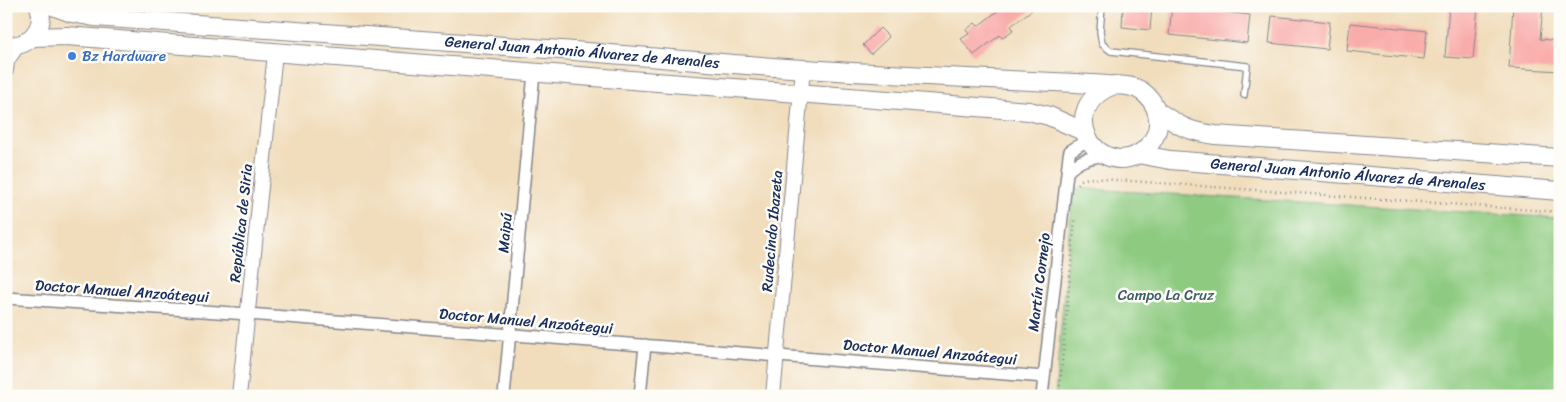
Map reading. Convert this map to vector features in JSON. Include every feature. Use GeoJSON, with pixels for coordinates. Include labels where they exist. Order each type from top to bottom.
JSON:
{"type":"FeatureCollection","features":[{"type":"Feature","properties":{"kind":"main road","name":"General Juan Antonio Álvarez de Arenales"},"geometry":{"type":"LineString","coordinates":[[14,51],[38,29],[41,20],[40,6]]}},
{"type":"Feature","properties":{"kind":"main road","name":"General Juan Antonio Álvarez de Arenales"},"geometry":{"type":"LineString","coordinates":[[53,6],[72,13],[94,17],[803,69],[1127,85],[1140,90],[1150,98],[1157,111],[1185,129],[1195,132],[1215,135],[1560,158]]}},
{"type":"Feature","properties":{"kind":"main road","name":"General Juan Antonio Álvarez de Arenales"},"geometry":{"type":"LineString","coordinates":[[14,51],[67,36],[1029,111],[1050,116],[1087,136],[1093,147],[1106,155],[1117,158],[1128,158],[1138,154],[1170,160],[1560,191]]}},
{"type":"Feature","properties":{"kind":"main road"},"geometry":{"type":"LineString","coordinates":[[1087,136],[1084,116],[1089,102],[1104,89],[1114,85]]}},
{"type":"Feature","properties":{"kind":"main road"},"geometry":{"type":"LineString","coordinates":[[1138,154],[1152,142],[1156,134],[1159,123],[1157,111]]}},
{"type":"Feature","properties":{"kind":"street","name":"República de Siria"},"geometry":{"type":"LineString","coordinates":[[239,396],[275,53]]}},
{"type":"Feature","properties":{"kind":"street","name":"Rudecindo Ibazeta"},"geometry":{"type":"LineString","coordinates":[[773,396],[803,69]]}},
{"type":"Feature","properties":{"kind":"street","name":"Maipú"},"geometry":{"type":"LineString","coordinates":[[504,396],[534,73]]}},
{"type":"Feature","properties":{"kind":"street","name":"Martín Cornejo"},"geometry":{"type":"LineString","coordinates":[[1042,396],[1070,151],[1087,136]]}},
{"type":"Feature","properties":{"kind":"street"},"geometry":{"type":"LineString","coordinates":[[1067,172],[1082,160],[1106,155]]}},
{"type":"Feature","properties":{"kind":"street","name":"Doctor Manuel Anzoátegui"},"geometry":{"type":"LineString","coordinates":[[6,298],[511,334],[1044,377]]}},
{"type":"Feature","properties":{"kind":"street"},"geometry":{"type":"LineString","coordinates":[[640,396],[645,345]]}},
{"type":"Feature","properties":{"kind":"lane"},"geometry":{"type":"LineString","coordinates":[[1102,6],[1100,32],[1102,44],[1111,51],[1247,66],[1244,95]]}},
{"type":"Feature","properties":{"kind":"path"},"geometry":{"type":"LineString","coordinates":[[1078,184],[1081,180],[1089,178],[1560,212]]}},
{"type":"Feature","properties":{"kind":"path"},"geometry":{"type":"LineString","coordinates":[[1059,396],[1076,212]]}},
{"type":"Feature","properties":{"kind":"green space","name":"Campo La Cruz"},"geometry":{"type":"Polygon","coordinates":[[[1073,188],[1560,218],[1560,396],[1055,396],[1073,188]]]}},
{"type":"Feature","properties":{"kind":"building"},"geometry":{"type":"Polygon","coordinates":[[[1004,6],[1037,6],[1011,26],[1013,30],[1002,38],[1000,35],[974,55],[961,39],[969,34],[966,30],[975,23],[978,26],[1004,6]]]}},
{"type":"Feature","properties":{"kind":"building"},"geometry":{"type":"Polygon","coordinates":[[[1123,6],[1152,6],[1150,30],[1122,27],[1123,6]]]}},
{"type":"Feature","properties":{"kind":"building"},"geometry":{"type":"Polygon","coordinates":[[[1172,6],[1250,15],[1247,43],[1169,35],[1172,6]]]}},
{"type":"Feature","properties":{"kind":"building"},"geometry":{"type":"Polygon","coordinates":[[[1449,6],[1478,6],[1473,59],[1445,57],[1449,6]]]}},
{"type":"Feature","properties":{"kind":"building"},"geometry":{"type":"Polygon","coordinates":[[[1513,6],[1543,6],[1540,39],[1560,41],[1560,71],[1509,68],[1513,6]]]}},
{"type":"Feature","properties":{"kind":"building"},"geometry":{"type":"Polygon","coordinates":[[[1272,16],[1330,22],[1327,49],[1269,43],[1272,16]]]}},
{"type":"Feature","properties":{"kind":"building"},"geometry":{"type":"Polygon","coordinates":[[[1350,23],[1427,31],[1424,59],[1347,51],[1350,23]]]}},
{"type":"Feature","properties":{"kind":"building"},"geometry":{"type":"Polygon","coordinates":[[[880,28],[889,37],[871,54],[863,45],[880,28]]]}},
{"type":"Feature","properties":{"kind":"place","name":"Bz Hardware"},"geometry":{"type":"Point","coordinates":[72,56]}}]}
